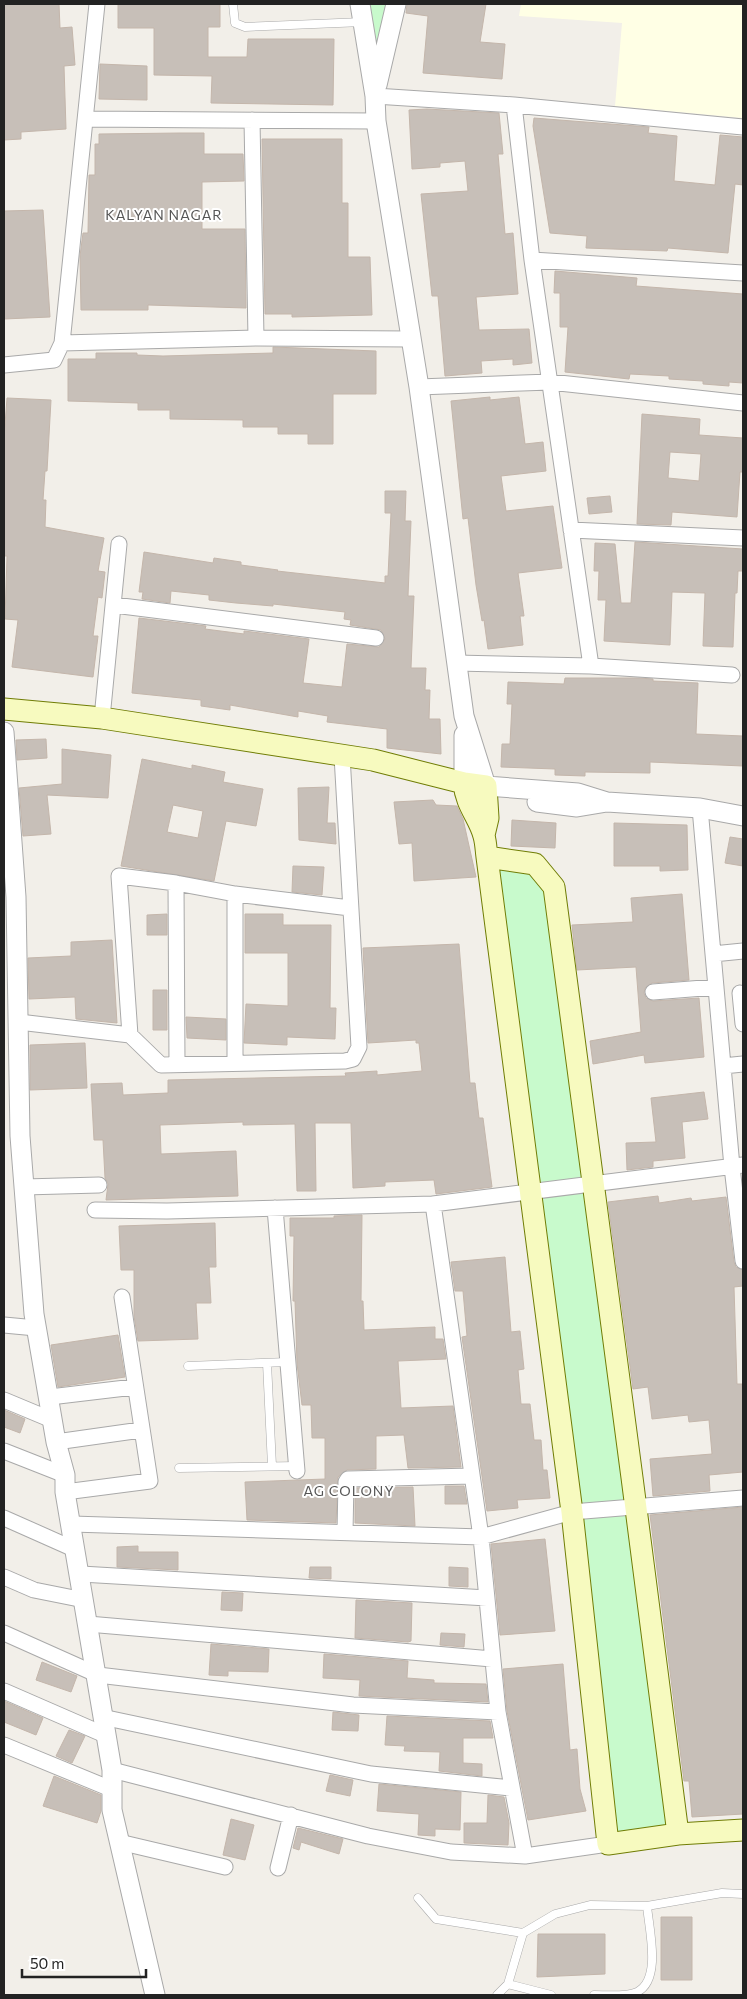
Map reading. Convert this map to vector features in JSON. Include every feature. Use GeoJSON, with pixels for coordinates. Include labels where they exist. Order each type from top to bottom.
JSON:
{"type":"FeatureCollection","features":[{"type":"Feature","properties":{"kind":"main road"},"geometry":{"type":"LineString","coordinates":[[4,709],[102,718],[342,756],[372,772],[404,784],[487,791],[488,818],[484,835]]}},
{"type":"Feature","properties":{"kind":"main road"},"geometry":{"type":"LineString","coordinates":[[464,788],[484,835],[572,1512],[608,1844],[678,1834],[743,1830]]}},
{"type":"Feature","properties":{"kind":"main road"},"geometry":{"type":"LineString","coordinates":[[487,857],[534,864],[554,888],[592,1185],[638,1507],[678,1834]]}},
{"type":"Feature","properties":{"kind":"street"},"geometry":{"type":"LineString","coordinates":[[4,365],[54,360],[62,343],[80,153],[86,119],[96,4]]}},
{"type":"Feature","properties":{"kind":"street"},"geometry":{"type":"LineString","coordinates":[[375,96],[396,4]]}},
{"type":"Feature","properties":{"kind":"street"},"geometry":{"type":"LineString","coordinates":[[361,13],[375,96],[376,121],[419,386],[464,716],[487,791],[578,793],[606,802],[700,808],[743,816]]}},
{"type":"Feature","properties":{"kind":"street"},"geometry":{"type":"LineString","coordinates":[[375,96],[514,105],[743,127]]}},
{"type":"Feature","properties":{"kind":"street"},"geometry":{"type":"LineString","coordinates":[[514,105],[532,260],[592,666]]}},
{"type":"Feature","properties":{"kind":"street"},"geometry":{"type":"LineString","coordinates":[[86,119],[376,121]]}},
{"type":"Feature","properties":{"kind":"street"},"geometry":{"type":"LineString","coordinates":[[252,120],[256,338]]}},
{"type":"Feature","properties":{"kind":"street"},"geometry":{"type":"LineString","coordinates":[[532,260],[743,273]]}},
{"type":"Feature","properties":{"kind":"street"},"geometry":{"type":"LineString","coordinates":[[62,343],[256,338],[410,339]]}},
{"type":"Feature","properties":{"kind":"street"},"geometry":{"type":"LineString","coordinates":[[419,386],[550,382],[743,403]]}},
{"type":"Feature","properties":{"kind":"street"},"geometry":{"type":"LineString","coordinates":[[571,530],[743,538]]}},
{"type":"Feature","properties":{"kind":"street"},"geometry":{"type":"LineString","coordinates":[[102,718],[119,544]]}},
{"type":"Feature","properties":{"kind":"street"},"geometry":{"type":"LineString","coordinates":[[114,605],[376,638]]}},
{"type":"Feature","properties":{"kind":"street"},"geometry":{"type":"LineString","coordinates":[[456,663],[592,666],[732,675]]}},
{"type":"Feature","properties":{"kind":"street"},"geometry":{"type":"LineString","coordinates":[[464,716],[464,788]]}},
{"type":"Feature","properties":{"kind":"street"},"geometry":{"type":"LineString","coordinates":[[4,732],[16,897],[19,1022],[12,1136],[24,1187],[36,1328],[50,1397],[52,1420],[65,1483],[98,1675],[112,1770],[112,1810],[155,1995]]}},
{"type":"Feature","properties":{"kind":"street"},"geometry":{"type":"LineString","coordinates":[[19,1022],[130,1034],[161,1065],[345,1061],[352,1059],[359,1047],[342,756]]}},
{"type":"Feature","properties":{"kind":"street"},"geometry":{"type":"LineString","coordinates":[[700,808],[723,1066],[738,1166],[743,1262]]}},
{"type":"Feature","properties":{"kind":"street"},"geometry":{"type":"LineString","coordinates":[[130,1034],[119,876],[176,883],[235,894],[350,908]]}},
{"type":"Feature","properties":{"kind":"street"},"geometry":{"type":"LineString","coordinates":[[176,883],[177,1065]]}},
{"type":"Feature","properties":{"kind":"street"},"geometry":{"type":"LineString","coordinates":[[235,894],[235,1062]]}},
{"type":"Feature","properties":{"kind":"street"},"geometry":{"type":"LineString","coordinates":[[713,954],[743,951]]}},
{"type":"Feature","properties":{"kind":"street"},"geometry":{"type":"LineString","coordinates":[[654,992],[717,991],[742,993],[743,1024]]}},
{"type":"Feature","properties":{"kind":"street"},"geometry":{"type":"LineString","coordinates":[[723,1066],[743,1064]]}},
{"type":"Feature","properties":{"kind":"street"},"geometry":{"type":"LineString","coordinates":[[95,1210],[434,1204],[738,1166]]}},
{"type":"Feature","properties":{"kind":"street"},"geometry":{"type":"LineString","coordinates":[[24,1187],[99,1185]]}},
{"type":"Feature","properties":{"kind":"street"},"geometry":{"type":"LineString","coordinates":[[434,1204],[481,1537],[498,1712],[525,1856]]}},
{"type":"Feature","properties":{"kind":"street"},"geometry":{"type":"LineString","coordinates":[[275,1208],[297,1468]]}},
{"type":"Feature","properties":{"kind":"street"},"geometry":{"type":"LineString","coordinates":[[4,1451],[65,1483],[150,1481],[134,1387],[122,1297]]}},
{"type":"Feature","properties":{"kind":"street"},"geometry":{"type":"LineString","coordinates":[[4,1325],[36,1328]]}},
{"type":"Feature","properties":{"kind":"street"},"geometry":{"type":"LineString","coordinates":[[50,1397],[134,1387]]}},
{"type":"Feature","properties":{"kind":"street"},"geometry":{"type":"LineString","coordinates":[[4,1400],[52,1420]]}},
{"type":"Feature","properties":{"kind":"street"},"geometry":{"type":"LineString","coordinates":[[56,1442],[141,1430]]}},
{"type":"Feature","properties":{"kind":"street"},"geometry":{"type":"LineString","coordinates":[[345,1532],[346,1482],[348,1479],[472,1476]]}},
{"type":"Feature","properties":{"kind":"street"},"geometry":{"type":"LineString","coordinates":[[72,1524],[481,1537],[572,1512],[743,1498]]}},
{"type":"Feature","properties":{"kind":"street"},"geometry":{"type":"LineString","coordinates":[[4,1518],[76,1550]]}},
{"type":"Feature","properties":{"kind":"street"},"geometry":{"type":"LineString","coordinates":[[81,1574],[487,1598]]}},
{"type":"Feature","properties":{"kind":"street"},"geometry":{"type":"LineString","coordinates":[[4,1577],[34,1590],[84,1600]]}},
{"type":"Feature","properties":{"kind":"street"},"geometry":{"type":"LineString","coordinates":[[88,1624],[492,1659]]}},
{"type":"Feature","properties":{"kind":"street"},"geometry":{"type":"LineString","coordinates":[[4,1633],[98,1675],[353,1705],[498,1712]]}},
{"type":"Feature","properties":{"kind":"street"},"geometry":{"type":"LineString","coordinates":[[4,1690],[104,1726],[371,1774],[511,1788]]}},
{"type":"Feature","properties":{"kind":"street"},"geometry":{"type":"LineString","coordinates":[[4,1745],[111,1789]]}},
{"type":"Feature","properties":{"kind":"street"},"geometry":{"type":"LineString","coordinates":[[112,1770],[368,1836],[451,1852],[525,1856],[608,1844]]}},
{"type":"Feature","properties":{"kind":"street"},"geometry":{"type":"LineString","coordinates":[[278,1868],[291,1815]]}},
{"type":"Feature","properties":{"kind":"street"},"geometry":{"type":"LineString","coordinates":[[119,1842],[225,1867]]}},
{"type":"Feature","properties":{"kind":"lane"},"geometry":{"type":"LineString","coordinates":[[233,4],[235,23],[245,27],[361,13]]}},
{"type":"Feature","properties":{"kind":"lane"},"geometry":{"type":"LineString","coordinates":[[188,1366],[288,1362]]}},
{"type":"Feature","properties":{"kind":"lane"},"geometry":{"type":"LineString","coordinates":[[267,1363],[272,1466]]}},
{"type":"Feature","properties":{"kind":"lane"},"geometry":{"type":"LineString","coordinates":[[179,1468],[272,1466],[297,1468]]}},
{"type":"Feature","properties":{"kind":"lane"},"geometry":{"type":"LineString","coordinates":[[418,1898],[436,1919],[523,1933],[554,1914],[590,1904],[647,1906],[722,1893],[743,1894]]}},
{"type":"Feature","properties":{"kind":"lane"},"geometry":{"type":"LineString","coordinates":[[594,1995],[636,1993],[648,1983],[652,1969],[647,1906]]}},
{"type":"Feature","properties":{"kind":"lane"},"geometry":{"type":"LineString","coordinates":[[497,1995],[508,1984],[523,1933]]}},
{"type":"Feature","properties":{"kind":"lane"},"geometry":{"type":"LineString","coordinates":[[508,1984],[551,1995]]}},
{"type":"Feature","properties":{"kind":"shaded area"},"geometry":{"type":"Polygon","coordinates":[[[521,4],[743,4],[743,118],[615,106],[622,23],[519,16],[521,4]]]}},
{"type":"Feature","properties":{"kind":"green space"},"geometry":{"type":"Polygon","coordinates":[[[370,4],[386,4],[377,46],[370,4]]]}},
{"type":"Feature","properties":{"kind":"green space"},"geometry":{"type":"Polygon","coordinates":[[[487,857],[535,864],[554,887],[678,1834],[608,1844],[487,857]]]}},
{"type":"Feature","properties":{"kind":"building"},"geometry":{"type":"Polygon","coordinates":[[[4,4],[59,4],[60,28],[72,27],[75,65],[64,66],[66,129],[21,132],[21,139],[4,140],[4,4]]]}},
{"type":"Feature","properties":{"kind":"building"},"geometry":{"type":"Polygon","coordinates":[[[118,4],[220,4],[220,27],[208,27],[208,57],[247,57],[248,39],[334,39],[333,105],[211,103],[212,76],[154,75],[154,28],[118,28],[118,4]]]}},
{"type":"Feature","properties":{"kind":"building"},"geometry":{"type":"Polygon","coordinates":[[[407,4],[486,4],[480,42],[505,44],[502,79],[423,73],[428,16],[406,13],[407,4]]]}},
{"type":"Feature","properties":{"kind":"building"},"geometry":{"type":"Polygon","coordinates":[[[100,64],[147,66],[147,100],[99,99],[100,64]]]}},
{"type":"Feature","properties":{"kind":"building"},"geometry":{"type":"Polygon","coordinates":[[[427,109],[499,113],[503,154],[498,154],[505,234],[513,233],[518,294],[476,297],[479,330],[529,329],[532,363],[513,365],[513,359],[481,361],[482,373],[445,376],[438,296],[432,296],[421,194],[468,191],[465,161],[440,163],[440,167],[412,169],[409,110],[427,109]]]}},
{"type":"Feature","properties":{"kind":"building"},"geometry":{"type":"Polygon","coordinates":[[[534,118],[649,127],[648,133],[677,136],[674,181],[715,185],[720,135],[743,137],[743,185],[735,184],[728,253],[668,248],[667,251],[586,248],[587,236],[550,233],[533,126],[534,118]]]}},
{"type":"Feature","properties":{"kind":"building"},"geometry":{"type":"Polygon","coordinates":[[[204,133],[204,154],[243,154],[244,181],[202,182],[202,229],[245,229],[246,308],[148,305],[148,310],[81,310],[80,256],[83,233],[88,233],[89,175],[95,175],[95,144],[99,144],[99,134],[204,133]]]}},
{"type":"Feature","properties":{"kind":"building"},"geometry":{"type":"Polygon","coordinates":[[[262,139],[342,139],[342,203],[348,203],[348,257],[370,257],[372,315],[292,317],[292,314],[265,314],[262,139]]]}},
{"type":"Feature","properties":{"kind":"building"},"geometry":{"type":"Polygon","coordinates":[[[43,210],[50,317],[4,319],[4,211],[43,210]]]}},
{"type":"Feature","properties":{"kind":"building"},"geometry":{"type":"Polygon","coordinates":[[[555,271],[637,278],[636,286],[743,294],[743,383],[729,382],[729,386],[703,384],[703,381],[669,379],[669,376],[630,374],[629,379],[565,372],[568,327],[560,327],[560,293],[554,293],[555,271]]]}},
{"type":"Feature","properties":{"kind":"building"},"geometry":{"type":"Polygon","coordinates":[[[273,347],[376,351],[376,394],[333,394],[333,444],[308,444],[308,434],[278,434],[278,427],[243,427],[243,420],[170,419],[170,410],[138,410],[138,403],[68,401],[68,359],[96,359],[96,353],[137,353],[137,355],[163,356],[273,353],[273,347]]]}},
{"type":"Feature","properties":{"kind":"building"},"geometry":{"type":"Polygon","coordinates":[[[490,397],[490,400],[519,397],[525,444],[543,442],[546,471],[501,476],[506,511],[553,506],[562,568],[518,573],[524,616],[520,616],[523,645],[488,649],[476,585],[468,518],[463,519],[451,401],[490,397]]]}},
{"type":"Feature","properties":{"kind":"building"},"geometry":{"type":"Polygon","coordinates":[[[7,398],[51,400],[47,471],[45,471],[43,500],[46,500],[45,527],[104,538],[98,571],[105,572],[102,598],[98,597],[93,636],[98,636],[93,677],[12,667],[18,620],[5,619],[7,556],[4,556],[4,438],[7,398]]]}},
{"type":"Feature","properties":{"kind":"building"},"geometry":{"type":"Polygon","coordinates":[[[642,414],[700,419],[699,435],[743,438],[743,472],[740,472],[737,517],[672,512],[671,525],[637,524],[642,414]],[[670,452],[668,478],[699,481],[701,454],[670,452]]]}},
{"type":"Feature","properties":{"kind":"building"},"geometry":{"type":"Polygon","coordinates":[[[385,491],[406,491],[405,521],[411,521],[408,596],[414,596],[411,668],[426,668],[425,690],[430,690],[429,719],[440,719],[441,754],[387,748],[387,729],[327,722],[328,716],[298,711],[298,717],[230,705],[230,710],[201,706],[201,700],[132,693],[139,618],[206,626],[205,629],[244,634],[244,631],[309,639],[303,683],[342,687],[347,644],[379,647],[385,639],[381,630],[350,625],[351,620],[344,619],[345,612],[273,604],[273,606],[209,600],[209,595],[171,591],[170,603],[142,599],[143,592],[139,592],[144,552],[213,563],[214,558],[241,562],[241,565],[277,571],[385,583],[385,576],[388,576],[391,513],[385,513],[385,491]]]}},
{"type":"Feature","properties":{"kind":"building"},"geometry":{"type":"Polygon","coordinates":[[[610,496],[612,512],[589,514],[587,498],[610,496]]]}},
{"type":"Feature","properties":{"kind":"building"},"geometry":{"type":"Polygon","coordinates":[[[635,542],[743,549],[743,571],[738,571],[737,593],[735,593],[733,647],[703,646],[705,593],[672,592],[670,645],[604,641],[606,600],[598,600],[599,571],[594,571],[595,543],[615,544],[621,603],[631,603],[635,542]]]}},
{"type":"Feature","properties":{"kind":"building"},"geometry":{"type":"Polygon","coordinates":[[[565,678],[639,678],[653,679],[653,681],[698,683],[696,734],[743,736],[743,766],[650,762],[650,773],[585,772],[585,776],[555,775],[555,769],[501,767],[502,744],[510,744],[512,704],[507,704],[508,682],[564,684],[565,678]]]}},
{"type":"Feature","properties":{"kind":"building"},"geometry":{"type":"Polygon","coordinates":[[[46,739],[47,758],[17,760],[16,740],[46,739]]]}},
{"type":"Feature","properties":{"kind":"building"},"geometry":{"type":"Polygon","coordinates":[[[62,749],[111,755],[108,798],[47,795],[51,834],[23,836],[19,788],[62,784],[62,749]]]}},
{"type":"Feature","properties":{"kind":"building"},"geometry":{"type":"Polygon","coordinates":[[[142,759],[192,769],[192,765],[225,772],[223,782],[263,789],[256,826],[226,821],[214,881],[121,866],[142,759]],[[173,805],[167,832],[198,838],[203,811],[173,805]]]}},
{"type":"Feature","properties":{"kind":"building"},"geometry":{"type":"Polygon","coordinates":[[[329,787],[327,823],[335,823],[336,844],[299,840],[298,788],[329,787]]]}},
{"type":"Feature","properties":{"kind":"building"},"geometry":{"type":"Polygon","coordinates":[[[433,800],[436,805],[457,806],[463,819],[476,877],[414,881],[412,843],[399,844],[394,802],[433,800]]]}},
{"type":"Feature","properties":{"kind":"building"},"geometry":{"type":"Polygon","coordinates":[[[512,820],[556,823],[555,848],[511,846],[512,820]]]}},
{"type":"Feature","properties":{"kind":"building"},"geometry":{"type":"Polygon","coordinates":[[[614,823],[687,825],[688,870],[660,871],[660,866],[614,866],[614,823]]]}},
{"type":"Feature","properties":{"kind":"building"},"geometry":{"type":"Polygon","coordinates":[[[730,837],[743,839],[743,866],[725,863],[730,837]]]}},
{"type":"Feature","properties":{"kind":"building"},"geometry":{"type":"Polygon","coordinates":[[[293,866],[324,867],[322,895],[292,892],[293,866]]]}},
{"type":"Feature","properties":{"kind":"building"},"geometry":{"type":"Polygon","coordinates":[[[682,894],[689,980],[652,983],[645,988],[644,993],[646,998],[653,1001],[699,998],[704,1057],[645,1063],[644,1055],[593,1064],[590,1041],[641,1032],[636,967],[577,970],[572,925],[633,922],[631,898],[682,894]]]}},
{"type":"Feature","properties":{"kind":"building"},"geometry":{"type":"Polygon","coordinates":[[[167,914],[167,935],[147,935],[147,915],[167,914]]]}},
{"type":"Feature","properties":{"kind":"building"},"geometry":{"type":"Polygon","coordinates":[[[245,914],[283,914],[283,925],[331,925],[330,1008],[336,1008],[335,1039],[287,1037],[287,1045],[244,1043],[246,1004],[288,1006],[288,953],[245,953],[245,914]]]}},
{"type":"Feature","properties":{"kind":"building"},"geometry":{"type":"Polygon","coordinates":[[[112,940],[117,1023],[76,1019],[75,997],[29,999],[28,958],[71,956],[71,942],[112,940]]]}},
{"type":"Feature","properties":{"kind":"building"},"geometry":{"type":"Polygon","coordinates":[[[459,944],[470,1083],[475,1083],[479,1118],[483,1118],[492,1187],[436,1194],[434,1180],[385,1182],[385,1186],[353,1188],[351,1123],[315,1123],[316,1191],[297,1191],[295,1124],[243,1125],[243,1122],[160,1125],[161,1154],[236,1151],[238,1196],[106,1200],[108,1184],[105,1178],[103,1140],[94,1140],[91,1084],[122,1083],[123,1095],[168,1093],[168,1080],[346,1076],[345,1073],[377,1071],[377,1075],[422,1071],[419,1043],[416,1043],[416,1040],[368,1043],[363,948],[459,944]]]}},
{"type":"Feature","properties":{"kind":"building"},"geometry":{"type":"Polygon","coordinates":[[[153,990],[167,990],[167,1030],[153,1030],[153,990]]]}},
{"type":"Feature","properties":{"kind":"building"},"geometry":{"type":"Polygon","coordinates":[[[186,1017],[226,1019],[226,1040],[187,1038],[186,1017]]]}},
{"type":"Feature","properties":{"kind":"building"},"geometry":{"type":"Polygon","coordinates":[[[85,1043],[87,1088],[30,1090],[30,1045],[85,1043]]]}},
{"type":"Feature","properties":{"kind":"building"},"geometry":{"type":"Polygon","coordinates":[[[704,1092],[708,1119],[682,1122],[685,1158],[653,1161],[653,1167],[627,1170],[626,1143],[656,1142],[651,1098],[704,1092]]]}},
{"type":"Feature","properties":{"kind":"building"},"geometry":{"type":"Polygon","coordinates":[[[658,1196],[659,1203],[691,1198],[692,1201],[726,1197],[734,1262],[736,1267],[743,1270],[743,1286],[734,1287],[737,1384],[742,1384],[743,1403],[743,1472],[709,1475],[710,1491],[653,1496],[650,1459],[712,1454],[709,1420],[689,1422],[688,1415],[652,1419],[648,1387],[633,1389],[608,1202],[658,1196]]]}},
{"type":"Feature","properties":{"kind":"building"},"geometry":{"type":"Polygon","coordinates":[[[362,1215],[361,1301],[363,1301],[364,1330],[435,1327],[435,1339],[443,1339],[446,1359],[398,1361],[401,1408],[453,1406],[461,1467],[408,1468],[404,1435],[376,1436],[376,1469],[347,1470],[338,1477],[336,1523],[247,1520],[245,1482],[325,1479],[325,1438],[312,1438],[311,1405],[302,1405],[297,1363],[295,1301],[293,1301],[294,1236],[290,1236],[290,1218],[334,1218],[334,1216],[362,1215]]]}},
{"type":"Feature","properties":{"kind":"building"},"geometry":{"type":"Polygon","coordinates":[[[215,1223],[216,1267],[209,1267],[211,1303],[196,1303],[198,1339],[138,1341],[134,1316],[134,1270],[121,1270],[119,1226],[215,1223]]]}},
{"type":"Feature","properties":{"kind":"building"},"geometry":{"type":"Polygon","coordinates":[[[505,1257],[511,1332],[520,1331],[524,1369],[518,1370],[521,1404],[530,1404],[534,1440],[541,1440],[543,1470],[547,1470],[550,1498],[517,1500],[518,1508],[487,1511],[462,1337],[467,1336],[463,1291],[455,1291],[451,1262],[505,1257]]]}},
{"type":"Feature","properties":{"kind":"building"},"geometry":{"type":"Polygon","coordinates":[[[118,1335],[125,1377],[58,1387],[51,1345],[118,1335]]]}},
{"type":"Feature","properties":{"kind":"building"},"geometry":{"type":"Polygon","coordinates":[[[4,1410],[25,1419],[20,1433],[4,1427],[4,1410]]]}},
{"type":"Feature","properties":{"kind":"building"},"geometry":{"type":"Polygon","coordinates":[[[445,1486],[464,1486],[467,1504],[445,1504],[445,1486]]]}},
{"type":"Feature","properties":{"kind":"building"},"geometry":{"type":"Polygon","coordinates":[[[413,1487],[415,1526],[355,1523],[355,1488],[413,1487]]]}},
{"type":"Feature","properties":{"kind":"building"},"geometry":{"type":"Polygon","coordinates":[[[743,1507],[743,1814],[692,1817],[689,1781],[684,1781],[650,1515],[743,1507]]]}},
{"type":"Feature","properties":{"kind":"building"},"geometry":{"type":"Polygon","coordinates":[[[545,1539],[555,1631],[500,1635],[491,1544],[545,1539]]]}},
{"type":"Feature","properties":{"kind":"building"},"geometry":{"type":"Polygon","coordinates":[[[138,1546],[138,1552],[178,1552],[178,1570],[117,1567],[117,1547],[138,1546]]]}},
{"type":"Feature","properties":{"kind":"building"},"geometry":{"type":"Polygon","coordinates":[[[310,1567],[331,1567],[331,1579],[309,1578],[310,1567]]]}},
{"type":"Feature","properties":{"kind":"building"},"geometry":{"type":"Polygon","coordinates":[[[449,1567],[468,1568],[468,1587],[449,1586],[449,1567]]]}},
{"type":"Feature","properties":{"kind":"building"},"geometry":{"type":"Polygon","coordinates":[[[222,1592],[243,1593],[242,1611],[221,1610],[222,1592]]]}},
{"type":"Feature","properties":{"kind":"building"},"geometry":{"type":"Polygon","coordinates":[[[356,1600],[412,1603],[411,1641],[355,1638],[356,1600]]]}},
{"type":"Feature","properties":{"kind":"building"},"geometry":{"type":"Polygon","coordinates":[[[441,1633],[465,1634],[464,1647],[440,1645],[441,1633]]]}},
{"type":"Feature","properties":{"kind":"building"},"geometry":{"type":"Polygon","coordinates":[[[211,1644],[269,1649],[268,1672],[228,1671],[228,1676],[209,1675],[211,1644]]]}},
{"type":"Feature","properties":{"kind":"building"},"geometry":{"type":"Polygon","coordinates":[[[324,1654],[408,1661],[407,1678],[434,1680],[434,1683],[486,1684],[488,1702],[359,1696],[360,1680],[323,1678],[324,1654]]]}},
{"type":"Feature","properties":{"kind":"building"},"geometry":{"type":"Polygon","coordinates":[[[42,1662],[77,1676],[71,1692],[36,1680],[42,1662]]]}},
{"type":"Feature","properties":{"kind":"building"},"geometry":{"type":"Polygon","coordinates":[[[563,1664],[570,1750],[577,1749],[580,1789],[586,1811],[528,1820],[507,1711],[503,1669],[563,1664]]]}},
{"type":"Feature","properties":{"kind":"building"},"geometry":{"type":"Polygon","coordinates":[[[4,1701],[43,1718],[36,1735],[4,1722],[4,1701]]]}},
{"type":"Feature","properties":{"kind":"building"},"geometry":{"type":"Polygon","coordinates":[[[333,1712],[359,1715],[358,1731],[332,1730],[333,1712]]]}},
{"type":"Feature","properties":{"kind":"building"},"geometry":{"type":"Polygon","coordinates":[[[387,1716],[490,1721],[493,1738],[463,1738],[463,1763],[482,1764],[482,1776],[439,1771],[440,1752],[404,1751],[405,1746],[385,1745],[387,1716]]]}},
{"type":"Feature","properties":{"kind":"building"},"geometry":{"type":"Polygon","coordinates":[[[69,1730],[85,1736],[72,1763],[56,1756],[69,1730]]]}},
{"type":"Feature","properties":{"kind":"building"},"geometry":{"type":"Polygon","coordinates":[[[330,1775],[353,1780],[350,1796],[326,1791],[330,1775]]]}},
{"type":"Feature","properties":{"kind":"building"},"geometry":{"type":"Polygon","coordinates":[[[54,1776],[101,1795],[101,1811],[97,1823],[43,1806],[54,1776]]]}},
{"type":"Feature","properties":{"kind":"building"},"geometry":{"type":"Polygon","coordinates":[[[379,1784],[461,1792],[460,1830],[435,1829],[435,1836],[418,1835],[419,1814],[377,1811],[379,1784]]]}},
{"type":"Feature","properties":{"kind":"building"},"geometry":{"type":"Polygon","coordinates":[[[488,1795],[504,1797],[509,1823],[508,1845],[464,1843],[464,1823],[487,1823],[488,1795]]]}},
{"type":"Feature","properties":{"kind":"building"},"geometry":{"type":"Polygon","coordinates":[[[231,1819],[254,1825],[245,1860],[223,1855],[231,1819]]]}},
{"type":"Feature","properties":{"kind":"building"},"geometry":{"type":"Polygon","coordinates":[[[298,1828],[343,1839],[339,1854],[301,1842],[299,1850],[293,1848],[298,1828]]]}},
{"type":"Feature","properties":{"kind":"building"},"geometry":{"type":"Polygon","coordinates":[[[661,1917],[692,1917],[692,1980],[661,1980],[661,1917]]]}},
{"type":"Feature","properties":{"kind":"building"},"geometry":{"type":"Polygon","coordinates":[[[538,1934],[605,1934],[605,1974],[537,1977],[538,1934]]]}},
{"type":"Feature","properties":{"kind":"district","name":"KALYAN NAGAR"},"geometry":{"type":"Point","coordinates":[164,215]}},
{"type":"Feature","properties":{"kind":"district","name":"AG COLONY"},"geometry":{"type":"Point","coordinates":[349,1491]}}]}
